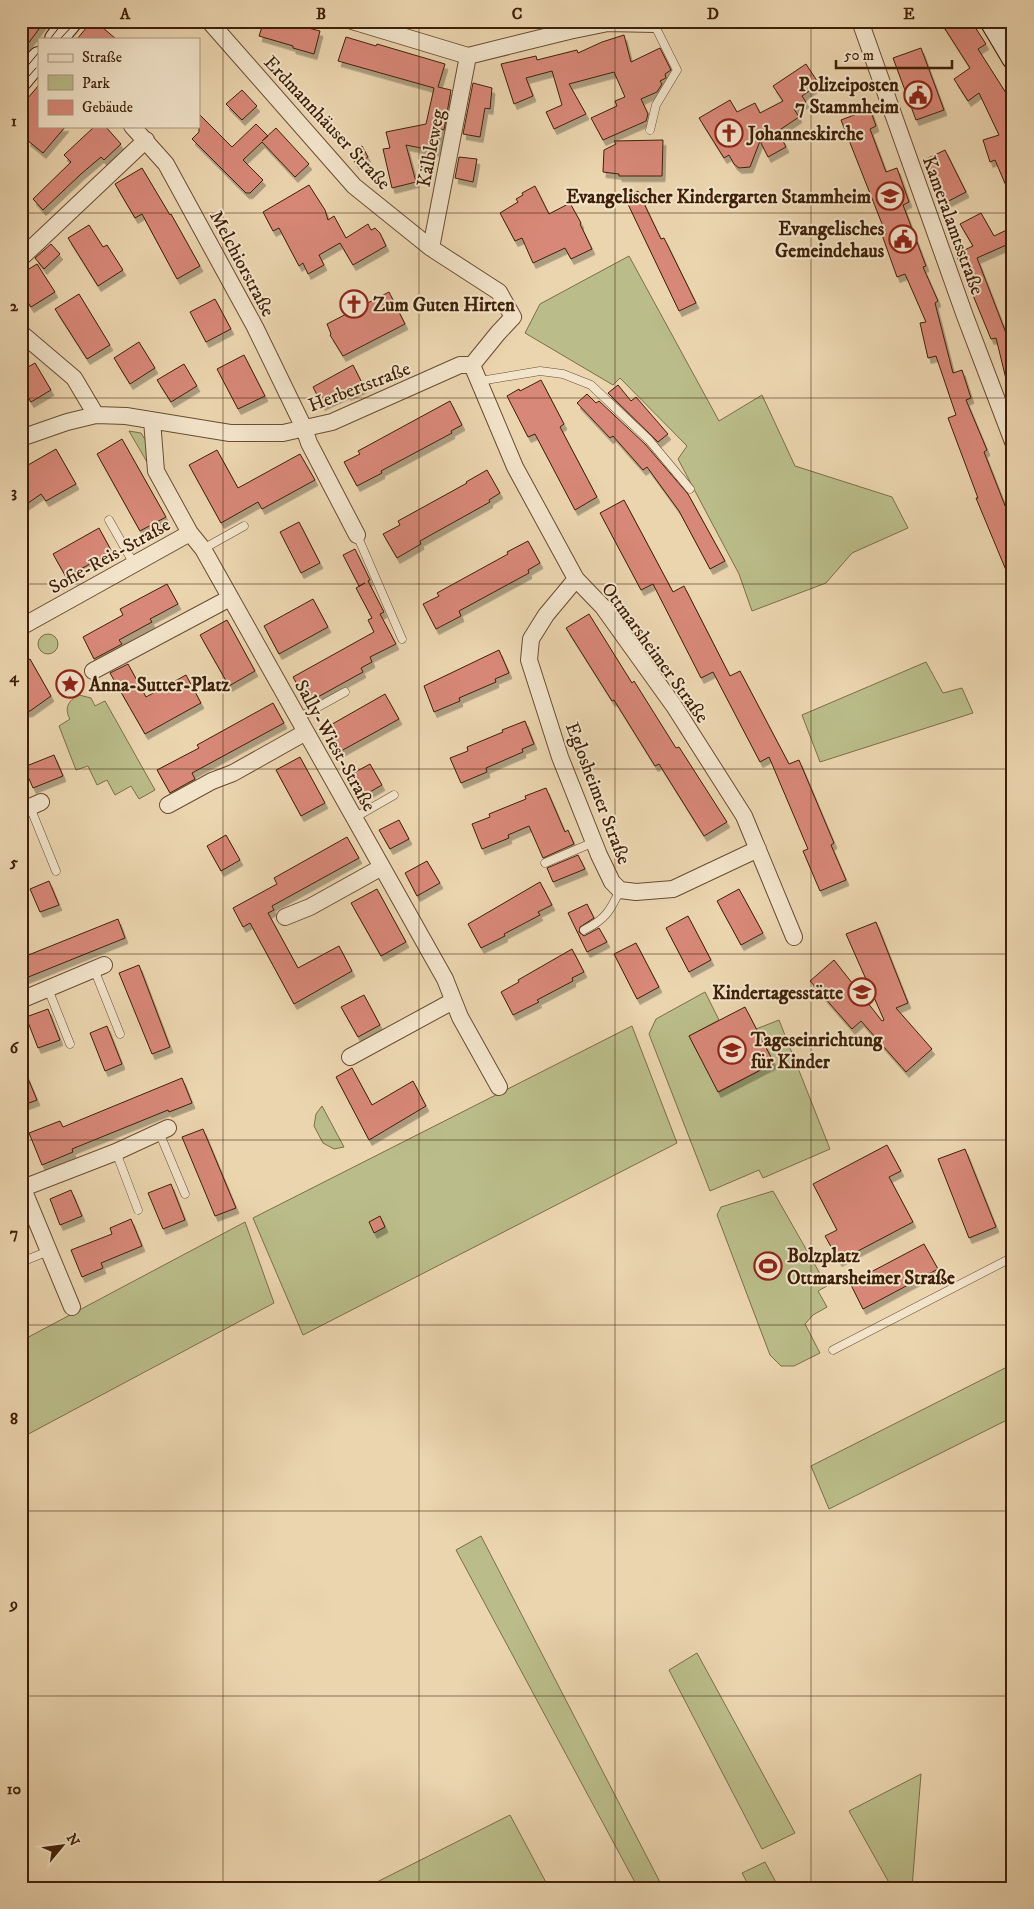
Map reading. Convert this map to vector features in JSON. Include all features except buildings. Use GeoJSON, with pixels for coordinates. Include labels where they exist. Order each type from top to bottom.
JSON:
{"type":"FeatureCollection","features":[{"type":"Feature","properties":{"kind":"street"},"geometry":{"type":"LineString","coordinates":[[57,38],[71,21]]}},
{"type":"Feature","properties":{"kind":"street","name":"Erdmannhäuser Straße"},"geometry":{"type":"LineString","coordinates":[[209,21],[354,186],[431,248],[499,292],[514,317],[498,333],[472,365]]}},
{"type":"Feature","properties":{"kind":"street"},"geometry":{"type":"LineString","coordinates":[[352,21],[468,56],[569,31],[608,24],[656,23]]}},
{"type":"Feature","properties":{"kind":"street","name":"Kameralamtsstraße"},"geometry":{"type":"LineString","coordinates":[[860,21],[965,316],[1013,442]]}},
{"type":"Feature","properties":{"kind":"street"},"geometry":{"type":"LineString","coordinates":[[991,21],[1013,58]]}},
{"type":"Feature","properties":{"kind":"street","name":"Kälbleweg"},"geometry":{"type":"LineString","coordinates":[[431,248],[468,56]]}},
{"type":"Feature","properties":{"kind":"street"},"geometry":{"type":"LineString","coordinates":[[21,80],[38,59]]}},
{"type":"Feature","properties":{"kind":"street","name":"Melchiorstraße"},"geometry":{"type":"LineString","coordinates":[[134,128],[166,164],[217,254],[304,428],[309,444],[357,535]]}},
{"type":"Feature","properties":{"kind":"street"},"geometry":{"type":"LineString","coordinates":[[21,258],[146,140]]}},
{"type":"Feature","properties":{"kind":"street"},"geometry":{"type":"LineString","coordinates":[[21,333],[74,378],[96,414]]}},
{"type":"Feature","properties":{"kind":"street","name":"Herbertstraße"},"geometry":{"type":"LineString","coordinates":[[21,438],[96,414],[126,416],[230,433],[283,433],[332,422],[460,365],[472,365]]}},
{"type":"Feature","properties":{"kind":"street","name":"Ottmarsheimer Straße"},"geometry":{"type":"LineString","coordinates":[[472,365],[515,467],[576,579],[603,607],[674,706],[744,816],[794,937]]}},
{"type":"Feature","properties":{"kind":"street","name":"Sally-Wiest-Straße"},"geometry":{"type":"LineString","coordinates":[[152,420],[156,471],[190,533],[203,549],[445,978],[460,1017],[499,1087]]}},
{"type":"Feature","properties":{"kind":"street","name":"Sofie-Reis-Straße"},"geometry":{"type":"LineString","coordinates":[[21,626],[190,533]]}},
{"type":"Feature","properties":{"kind":"street","name":"Eglosheimer Straße"},"geometry":{"type":"LineString","coordinates":[[576,579],[546,615],[531,639],[529,660],[560,757],[612,882],[620,890],[636,892],[673,889],[758,849]]}},
{"type":"Feature","properties":{"kind":"street"},"geometry":{"type":"LineString","coordinates":[[93,671],[230,598]]}},
{"type":"Feature","properties":{"kind":"street"},"geometry":{"type":"LineString","coordinates":[[168,805],[212,781],[233,773],[302,725]]}},
{"type":"Feature","properties":{"kind":"street"},"geometry":{"type":"LineString","coordinates":[[285,917],[310,907],[382,867]]}},
{"type":"Feature","properties":{"kind":"street"},"geometry":{"type":"LineString","coordinates":[[21,1000],[99,967]]}},
{"type":"Feature","properties":{"kind":"street"},"geometry":{"type":"LineString","coordinates":[[350,1057],[454,1001]]}},
{"type":"Feature","properties":{"kind":"street"},"geometry":{"type":"LineString","coordinates":[[72,1307],[22,1186],[116,1152],[164,1130]]}},
{"type":"Feature","properties":{"kind":"lane"},"geometry":{"type":"LineString","coordinates":[[650,130],[656,105],[676,70],[656,23]]}},
{"type":"Feature","properties":{"kind":"lane"},"geometry":{"type":"LineString","coordinates":[[480,381],[540,371],[563,374],[591,385],[649,440],[690,489]]}},
{"type":"Feature","properties":{"kind":"lane"},"geometry":{"type":"LineString","coordinates":[[110,520],[134,564]]}},
{"type":"Feature","properties":{"kind":"lane"},"geometry":{"type":"LineString","coordinates":[[203,549],[244,526]]}},
{"type":"Feature","properties":{"kind":"lane"},"geometry":{"type":"LineString","coordinates":[[357,535],[402,639]]}},
{"type":"Feature","properties":{"kind":"lane"},"geometry":{"type":"LineString","coordinates":[[302,725],[345,692]]}},
{"type":"Feature","properties":{"kind":"lane"},"geometry":{"type":"LineString","coordinates":[[354,818],[394,795]]}},
{"type":"Feature","properties":{"kind":"lane"},"geometry":{"type":"LineString","coordinates":[[31,807],[56,871]]}},
{"type":"Feature","properties":{"kind":"lane"},"geometry":{"type":"LineString","coordinates":[[545,863],[594,842]]}},
{"type":"Feature","properties":{"kind":"lane"},"geometry":{"type":"LineString","coordinates":[[584,930],[601,921],[620,890]]}},
{"type":"Feature","properties":{"kind":"lane"},"geometry":{"type":"LineString","coordinates":[[99,967],[120,1034]]}},
{"type":"Feature","properties":{"kind":"lane"},"geometry":{"type":"LineString","coordinates":[[48,989],[70,1044]]}},
{"type":"Feature","properties":{"kind":"lane"},"geometry":{"type":"LineString","coordinates":[[164,1130],[185,1194]]}},
{"type":"Feature","properties":{"kind":"lane"},"geometry":{"type":"LineString","coordinates":[[116,1152],[138,1210]]}},
{"type":"Feature","properties":{"kind":"lane"},"geometry":{"type":"LineString","coordinates":[[21,1262],[50,1251]]}},
{"type":"Feature","properties":{"kind":"lane"},"geometry":{"type":"LineString","coordinates":[[833,1350],[1013,1257]]}},
{"type":"Feature","properties":{"kind":"green space"},"geometry":{"type":"Polygon","coordinates":[[[629,256],[719,421],[762,395],[795,466],[892,497],[908,528],[852,553],[826,583],[752,611],[739,574],[678,459],[687,446],[620,378],[613,385],[525,333],[540,304],[629,256]]]}},
{"type":"Feature","properties":{"kind":"green space"},"geometry":{"type":"Polygon","coordinates":[[[129,431],[141,433],[146,441],[147,462],[129,431]]]}},
{"type":"Feature","properties":{"kind":"green space"},"geometry":{"type":"Polygon","coordinates":[[[48,634],[55,637],[58,644],[55,651],[48,654],[41,651],[38,644],[41,637],[48,634]]]}},
{"type":"Feature","properties":{"kind":"green space"},"geometry":{"type":"Polygon","coordinates":[[[926,662],[943,693],[962,688],[973,713],[820,762],[802,715],[926,662]]]}},
{"type":"Feature","properties":{"kind":"green space"},"geometry":{"type":"Polygon","coordinates":[[[79,695],[91,698],[95,706],[105,701],[155,790],[139,799],[131,786],[115,795],[107,780],[97,785],[88,766],[76,770],[59,726],[70,719],[67,712],[68,705],[72,699],[79,695]]]}},
{"type":"Feature","properties":{"kind":"green space"},"geometry":{"type":"Polygon","coordinates":[[[705,992],[719,1020],[689,1036],[719,1092],[774,1063],[756,1029],[779,1020],[830,1149],[763,1178],[759,1170],[710,1191],[649,1034],[656,1019],[705,992]]]}},
{"type":"Feature","properties":{"kind":"green space"},"geometry":{"type":"Polygon","coordinates":[[[632,1026],[677,1143],[303,1335],[253,1218],[632,1026]]]}},
{"type":"Feature","properties":{"kind":"green space"},"geometry":{"type":"Polygon","coordinates":[[[322,1106],[344,1147],[334,1149],[323,1143],[314,1126],[316,1114],[322,1106]]]}},
{"type":"Feature","properties":{"kind":"green space"},"geometry":{"type":"Polygon","coordinates":[[[773,1191],[827,1286],[818,1291],[827,1307],[813,1315],[805,1324],[820,1353],[794,1366],[781,1366],[770,1355],[717,1215],[721,1207],[773,1191]]]}},
{"type":"Feature","properties":{"kind":"green space"},"geometry":{"type":"Polygon","coordinates":[[[245,1222],[274,1303],[21,1438],[21,1341],[245,1222]]]}},
{"type":"Feature","properties":{"kind":"green space"},"geometry":{"type":"Polygon","coordinates":[[[1013,1364],[1013,1417],[829,1509],[811,1466],[1013,1364]]]}},
{"type":"Feature","properties":{"kind":"green space"},"geometry":{"type":"Polygon","coordinates":[[[481,1536],[663,1888],[638,1888],[456,1550],[481,1536]]]}},
{"type":"Feature","properties":{"kind":"green space"},"geometry":{"type":"Polygon","coordinates":[[[697,1653],[795,1833],[762,1849],[669,1670],[697,1653]]]}},
{"type":"Feature","properties":{"kind":"green space"},"geometry":{"type":"Polygon","coordinates":[[[921,1774],[912,1888],[892,1888],[849,1811],[921,1774]]]}},
{"type":"Feature","properties":{"kind":"green space"},"geometry":{"type":"Polygon","coordinates":[[[510,1815],[549,1888],[365,1888],[510,1815]]]}},
{"type":"Feature","properties":{"kind":"green space"},"geometry":{"type":"Polygon","coordinates":[[[765,1862],[779,1888],[750,1888],[742,1873],[765,1862]]]}},
{"type":"Feature","properties":{"kind":"tram line"},"geometry":{"type":"LineString","coordinates":[[51,38],[64,21]]}},
{"type":"Feature","properties":{"kind":"tram line"},"geometry":{"type":"LineString","coordinates":[[61,38],[77,21]]}},
{"type":"Feature","properties":{"kind":"tram line"},"geometry":{"type":"LineString","coordinates":[[21,74],[38,53]]}},
{"type":"Feature","properties":{"kind":"tram line"},"geometry":{"type":"LineString","coordinates":[[21,85],[36,68]]}},
{"type":"Feature","properties":{"kind":"place","name":"Polizeiposten 7 Stammheim"},"geometry":{"type":"Point","coordinates":[918,95]}},
{"type":"Feature","properties":{"kind":"place","name":"Johanneskirche"},"geometry":{"type":"Point","coordinates":[729,133]}},
{"type":"Feature","properties":{"kind":"place","name":"Evangelischer Kindergarten Stammheim"},"geometry":{"type":"Point","coordinates":[890,196]}},
{"type":"Feature","properties":{"kind":"place","name":"Evangelisches Gemeindehaus"},"geometry":{"type":"Point","coordinates":[903,239]}},
{"type":"Feature","properties":{"kind":"place","name":"Zum Guten Hirten"},"geometry":{"type":"Point","coordinates":[354,304]}},
{"type":"Feature","properties":{"kind":"place","name":"Anna-Sutter-Platz"},"geometry":{"type":"Point","coordinates":[70,684]}},
{"type":"Feature","properties":{"kind":"place","name":"Kindertagesstätte"},"geometry":{"type":"Point","coordinates":[862,992]}},
{"type":"Feature","properties":{"kind":"place","name":"Tageseinrichtung für Kinder"},"geometry":{"type":"Point","coordinates":[732,1050]}},
{"type":"Feature","properties":{"kind":"place","name":"Bolzplatz Ottmarsheimer Straße"},"geometry":{"type":"Point","coordinates":[768,1266]}}]}
